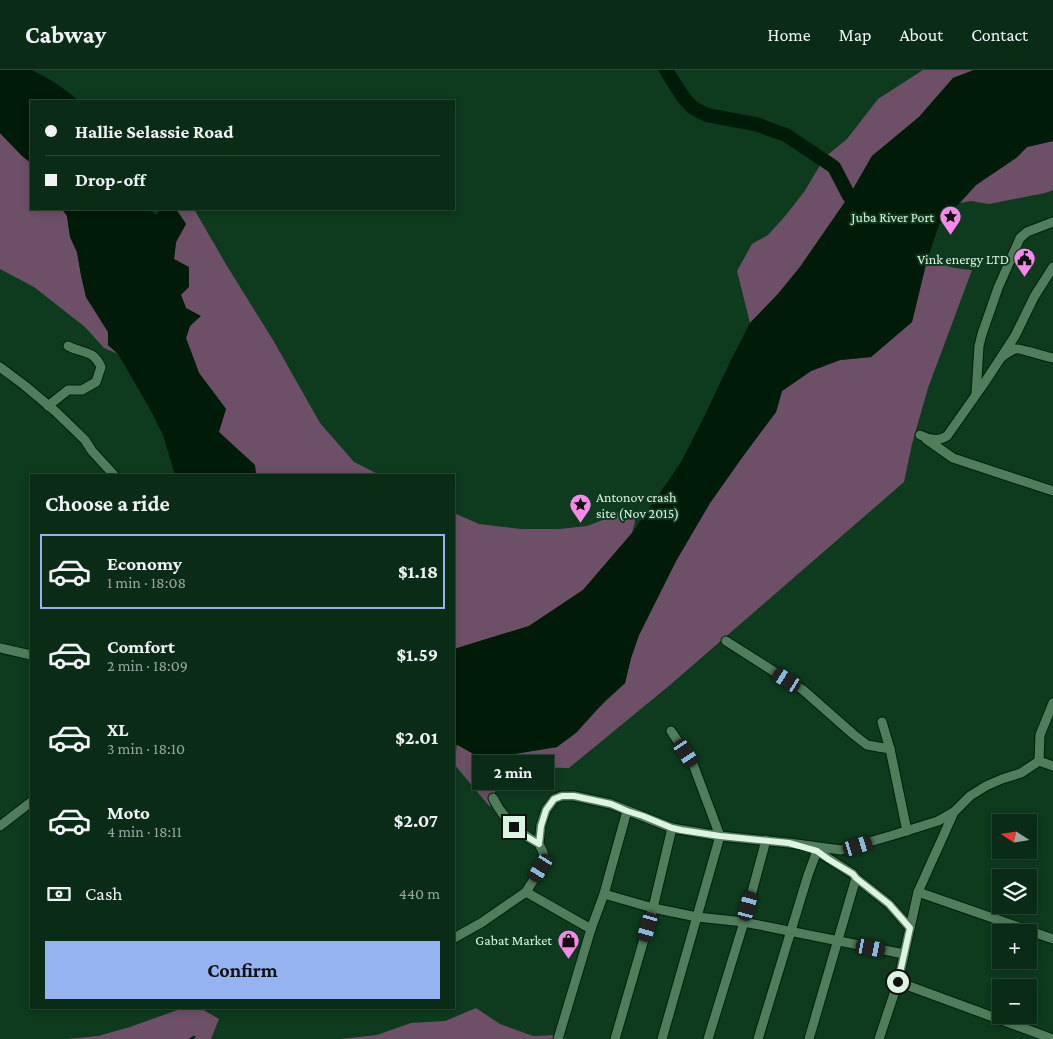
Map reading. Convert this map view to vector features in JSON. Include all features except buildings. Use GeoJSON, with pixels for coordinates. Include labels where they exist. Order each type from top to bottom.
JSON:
{"type":"FeatureCollection","features":[{"type":"Feature","properties":{"kind":"street"},"geometry":{"type":"LineString","coordinates":[[976,395],[979,346],[982,334],[998,288],[1020,238],[1027,232],[1053,222]]}},
{"type":"Feature","properties":{"kind":"street"},"geometry":{"type":"LineString","coordinates":[[1053,267],[1034,297],[1015,336],[947,436],[936,440],[920,435],[953,458],[1053,491]]}},
{"type":"Feature","properties":{"kind":"street"},"geometry":{"type":"LineString","coordinates":[[48,406],[68,390],[82,390],[96,382],[101,368],[98,360],[86,352],[68,346]]}},
{"type":"Feature","properties":{"kind":"street"},"geometry":{"type":"LineString","coordinates":[[1001,357],[1016,349],[1020,349],[1053,358]]}},
{"type":"Feature","properties":{"kind":"street"},"geometry":{"type":"LineString","coordinates":[[0,367],[24,385],[85,440],[92,451],[113,474]]}},
{"type":"Feature","properties":{"kind":"street"},"geometry":{"type":"LineString","coordinates":[[726,641],[803,690],[867,745],[890,749]]}},
{"type":"Feature","properties":{"kind":"street"},"geometry":{"type":"LineString","coordinates":[[0,648],[30,655]]}},
{"type":"Feature","properties":{"kind":"street"},"geometry":{"type":"LineString","coordinates":[[1039,761],[1040,735],[1053,703]]}},
{"type":"Feature","properties":{"kind":"street"},"geometry":{"type":"LineString","coordinates":[[882,722],[890,749],[907,831]]}},
{"type":"Feature","properties":{"kind":"street"},"geometry":{"type":"LineString","coordinates":[[662,1039],[720,836],[693,764],[671,731]]}},
{"type":"Feature","properties":{"kind":"street"},"geometry":{"type":"LineString","coordinates":[[1039,761],[1053,766]]}},
{"type":"Feature","properties":{"kind":"street"},"geometry":{"type":"LineString","coordinates":[[539,844],[541,826],[546,810],[554,799],[562,796],[574,796],[611,804],[672,828],[720,836],[841,850],[938,821],[954,812],[970,796],[986,786],[1021,773],[1039,761]]}},
{"type":"Feature","properties":{"kind":"street"},"geometry":{"type":"LineString","coordinates":[[455,937],[481,923],[526,892],[541,868],[544,859],[539,844],[514,827],[499,810],[493,798]]}},
{"type":"Feature","properties":{"kind":"street"},"geometry":{"type":"LineString","coordinates":[[0,826],[30,803]]}},
{"type":"Feature","properties":{"kind":"street"},"geometry":{"type":"LineString","coordinates":[[558,1039],[591,929],[604,894],[627,811]]}},
{"type":"Feature","properties":{"kind":"street"},"geometry":{"type":"LineString","coordinates":[[879,1039],[898,982],[918,892],[954,812]]}},
{"type":"Feature","properties":{"kind":"street"},"geometry":{"type":"LineString","coordinates":[[615,1039],[653,908],[672,828]]}},
{"type":"Feature","properties":{"kind":"street"},"geometry":{"type":"LineString","coordinates":[[708,1039],[744,922],[766,840]]}},
{"type":"Feature","properties":{"kind":"street"},"geometry":{"type":"LineString","coordinates":[[789,843],[817,851],[853,874],[889,904],[910,928]]}},
{"type":"Feature","properties":{"kind":"street"},"geometry":{"type":"LineString","coordinates":[[758,1039],[790,931],[817,851]]}},
{"type":"Feature","properties":{"kind":"street"},"geometry":{"type":"LineString","coordinates":[[809,1039],[856,878]]}},
{"type":"Feature","properties":{"kind":"street"},"geometry":{"type":"LineString","coordinates":[[526,892],[591,929]]}},
{"type":"Feature","properties":{"kind":"street"},"geometry":{"type":"LineString","coordinates":[[918,892],[1053,939]]}},
{"type":"Feature","properties":{"kind":"street"},"geometry":{"type":"LineString","coordinates":[[604,894],[653,908],[697,917],[744,922],[904,954]]}},
{"type":"Feature","properties":{"kind":"street"},"geometry":{"type":"LineString","coordinates":[[898,982],[1053,1039]]}},
{"type":"Feature","properties":{"kind":"shaded area"},"geometry":{"type":"Polygon","coordinates":[[[0,70],[32,70],[54,82],[79,100],[30,100],[30,162],[0,133],[0,70]]]}},
{"type":"Feature","properties":{"kind":"shaded area"},"geometry":{"type":"Polygon","coordinates":[[[923,70],[974,70],[953,78],[919,117],[872,156],[849,196],[800,267],[778,294],[750,323],[737,271],[752,244],[768,235],[786,215],[804,192],[825,157],[847,139],[878,99],[923,70]]]}},
{"type":"Feature","properties":{"kind":"shaded area"},"geometry":{"type":"Polygon","coordinates":[[[974,70],[1053,70],[1053,141],[1027,147],[1016,158],[976,185],[939,225],[927,260],[912,322],[871,357],[840,360],[811,371],[782,391],[776,412],[710,503],[676,561],[639,635],[625,683],[605,701],[576,733],[557,747],[508,755],[491,760],[477,756],[455,744],[455,649],[529,626],[583,590],[632,533],[680,464],[750,323],[778,294],[800,267],[849,196],[872,156],[919,117],[953,78],[974,70]]]}},
{"type":"Feature","properties":{"kind":"shaded area"},"geometry":{"type":"Polygon","coordinates":[[[0,133],[30,162],[30,210],[63,210],[67,216],[70,237],[77,252],[86,297],[108,332],[108,345],[118,354],[104,348],[85,327],[34,287],[0,269],[0,133]]]}},
{"type":"Feature","properties":{"kind":"shaded area"},"geometry":{"type":"Polygon","coordinates":[[[1053,141],[1053,190],[989,204],[971,201],[960,203],[976,185],[1016,158],[1027,147],[1053,141]]]}},
{"type":"Feature","properties":{"kind":"shaded area"},"geometry":{"type":"Polygon","coordinates":[[[63,210],[150,210],[156,215],[160,210],[177,210],[186,224],[176,242],[174,259],[189,267],[189,287],[181,295],[186,308],[201,316],[190,326],[186,338],[199,373],[226,409],[219,432],[255,465],[256,474],[175,474],[163,435],[150,409],[118,354],[108,345],[108,332],[86,297],[77,252],[70,237],[67,216],[63,210]]]}},
{"type":"Feature","properties":{"kind":"shaded area"},"geometry":{"type":"Polygon","coordinates":[[[177,210],[195,210],[273,340],[320,423],[354,462],[378,474],[256,474],[255,465],[218,432],[226,409],[199,373],[186,338],[190,326],[181,295],[174,259],[176,242],[186,224],[177,210]]]}},
{"type":"Feature","properties":{"kind":"shaded area"},"geometry":{"type":"Polygon","coordinates":[[[927,260],[960,269],[972,270],[928,388],[912,444],[904,482],[670,685],[569,768],[522,767],[505,774],[497,786],[490,807],[455,765],[457,744],[477,756],[491,760],[508,755],[557,747],[625,683],[639,635],[676,561],[710,503],[776,412],[782,391],[811,371],[840,360],[871,357],[912,322],[927,260]]]}},
{"type":"Feature","properties":{"kind":"shaded area"},"geometry":{"type":"Polygon","coordinates":[[[621,510],[630,511],[634,514],[635,522],[632,533],[583,590],[529,626],[455,649],[455,513],[479,524],[521,529],[559,529],[587,526],[613,516],[621,510]]]}},
{"type":"Feature","properties":{"kind":"shaded area"},"geometry":{"type":"Polygon","coordinates":[[[476,1008],[500,1024],[533,1036],[557,1035],[567,1039],[340,1039],[377,1035],[411,1023],[445,1021],[476,1008]]]}},
{"type":"Feature","properties":{"kind":"shaded area"},"geometry":{"type":"Polygon","coordinates":[[[180,1009],[202,1009],[219,1019],[211,1039],[67,1039],[98,1036],[180,1009]]]}},
{"type":"Feature","properties":{"kind":"waterway"},"geometry":{"type":"LineString","coordinates":[[666,70],[683,97],[693,108],[707,115],[755,124],[786,135],[834,167],[849,196]]}},
{"type":"Feature","properties":{"kind":"place","name":"Juba River Port"},"geometry":{"type":"Point","coordinates":[950,236]}},
{"type":"Feature","properties":{"kind":"place","name":"Vink energy LTD"},"geometry":{"type":"Point","coordinates":[1025,278]}},
{"type":"Feature","properties":{"kind":"place","name":"Antonov crash site (Nov 2015)"},"geometry":{"type":"Point","coordinates":[580,524]}},
{"type":"Feature","properties":{"kind":"place","name":"Gabat Market"},"geometry":{"type":"Point","coordinates":[568,959]}},
{"type":"Feature","properties":{"kind":"route"},"geometry":{"type":"LineString","coordinates":[[514,827],[539,844],[541,826],[546,810],[554,799],[562,796],[574,796],[611,804],[672,828],[720,836],[789,843],[817,851],[853,874],[889,904],[910,928],[898,982]]}}]}
